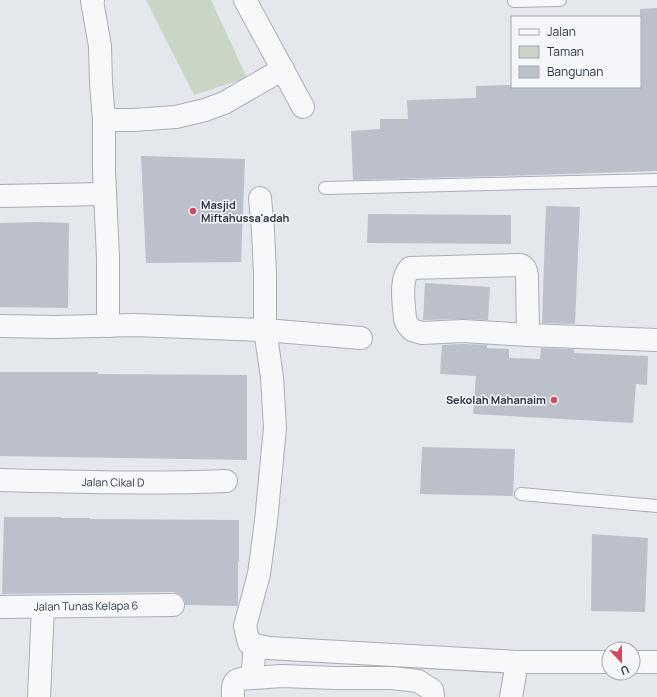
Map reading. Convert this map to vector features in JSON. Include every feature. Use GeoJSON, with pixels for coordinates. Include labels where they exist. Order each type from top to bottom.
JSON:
{"type":"FeatureCollection","features":[{"type":"Feature","properties":{"kind":"street"},"geometry":{"type":"LineString","coordinates":[[92,0],[100,46],[104,120],[108,258],[108,326]]}},
{"type":"Feature","properties":{"kind":"street"},"geometry":{"type":"LineString","coordinates":[[246,0],[303,107]]}},
{"type":"Feature","properties":{"kind":"street"},"geometry":{"type":"LineString","coordinates":[[104,120],[133,120],[176,117],[205,110],[224,103],[283,70]]}},
{"type":"Feature","properties":{"kind":"street"},"geometry":{"type":"LineString","coordinates":[[0,196],[105,194]]}},
{"type":"Feature","properties":{"kind":"street"},"geometry":{"type":"LineString","coordinates":[[260,198],[265,275],[264,330],[272,377],[275,428],[259,574],[245,626],[249,643],[255,646],[268,648],[517,662],[601,662]]}},
{"type":"Feature","properties":{"kind":"street"},"geometry":{"type":"LineString","coordinates":[[528,335],[527,276],[523,266],[416,267],[410,268],[406,272],[403,285],[405,319],[412,330],[422,333],[463,332],[528,335],[657,340]]}},
{"type":"Feature","properties":{"kind":"street"},"geometry":{"type":"LineString","coordinates":[[0,326],[56,327],[135,325],[264,330],[361,338]]}},
{"type":"Feature","properties":{"kind":"street","name":"Jalan Cikal D"},"geometry":{"type":"LineString","coordinates":[[0,480],[170,483],[226,481]]}},
{"type":"Feature","properties":{"kind":"street","name":"Jalan Tunas Kelapa 6"},"geometry":{"type":"LineString","coordinates":[[0,607],[173,605]]}},
{"type":"Feature","properties":{"kind":"street"},"geometry":{"type":"LineString","coordinates":[[38,697],[43,607]]}},
{"type":"Feature","properties":{"kind":"street"},"geometry":{"type":"LineString","coordinates":[[252,678],[255,646]]}},
{"type":"Feature","properties":{"kind":"street"},"geometry":{"type":"LineString","coordinates":[[511,697],[517,662]]}},
{"type":"Feature","properties":{"kind":"street"},"geometry":{"type":"LineString","coordinates":[[641,662],[657,662]]}},
{"type":"Feature","properties":{"kind":"street"},"geometry":{"type":"LineString","coordinates":[[233,697],[232,687],[240,678],[282,676],[334,687],[392,678],[418,681],[432,690],[433,697]]}},
{"type":"Feature","properties":{"kind":"lane"},"geometry":{"type":"LineString","coordinates":[[514,1],[560,0]]}},
{"type":"Feature","properties":{"kind":"lane"},"geometry":{"type":"LineString","coordinates":[[325,188],[657,180]]}},
{"type":"Feature","properties":{"kind":"lane"},"geometry":{"type":"LineString","coordinates":[[521,494],[657,506]]}},
{"type":"Feature","properties":{"kind":"green space"},"geometry":{"type":"Polygon","coordinates":[[[146,0],[211,0],[247,78],[194,95],[146,0]]]}},
{"type":"Feature","properties":{"kind":"building"},"geometry":{"type":"Polygon","coordinates":[[[657,8],[657,171],[353,180],[351,131],[380,129],[380,119],[408,119],[407,100],[476,98],[476,86],[511,85],[511,88],[641,88],[640,9],[657,8]]]}},
{"type":"Feature","properties":{"kind":"building","name":"Masjid Miftahussa'adah"},"geometry":{"type":"Polygon","coordinates":[[[141,156],[245,159],[241,262],[146,263],[141,156]]]}},
{"type":"Feature","properties":{"kind":"building"},"geometry":{"type":"Polygon","coordinates":[[[546,206],[580,207],[575,324],[542,323],[546,206]]]}},
{"type":"Feature","properties":{"kind":"building"},"geometry":{"type":"Polygon","coordinates":[[[368,214],[511,215],[511,244],[367,243],[368,214]]]}},
{"type":"Feature","properties":{"kind":"building"},"geometry":{"type":"Polygon","coordinates":[[[0,223],[69,223],[68,308],[0,307],[0,223]]]}},
{"type":"Feature","properties":{"kind":"building"},"geometry":{"type":"Polygon","coordinates":[[[425,283],[490,287],[488,320],[423,320],[425,283]]]}},
{"type":"Feature","properties":{"kind":"building"},"geometry":{"type":"Polygon","coordinates":[[[442,345],[487,345],[487,348],[509,349],[509,358],[540,359],[541,348],[574,349],[574,353],[648,356],[647,385],[636,384],[633,423],[473,414],[476,376],[440,374],[442,345]]]}},
{"type":"Feature","properties":{"kind":"building"},"geometry":{"type":"Polygon","coordinates":[[[0,372],[247,375],[247,460],[0,456],[0,372]]]}},
{"type":"Feature","properties":{"kind":"building"},"geometry":{"type":"Polygon","coordinates":[[[422,447],[515,449],[513,496],[420,494],[422,447]]]}},
{"type":"Feature","properties":{"kind":"building"},"geometry":{"type":"Polygon","coordinates":[[[4,517],[239,520],[237,606],[185,605],[184,599],[179,594],[173,592],[2,594],[4,517]]]}},
{"type":"Feature","properties":{"kind":"building"},"geometry":{"type":"Polygon","coordinates":[[[592,534],[648,538],[645,612],[591,611],[592,534]]]}},
{"type":"Feature","properties":{"kind":"place","name":"Masjid Miftahussa'adah"},"geometry":{"type":"Point","coordinates":[193,211]}},
{"type":"Feature","properties":{"kind":"place","name":"Sekolah Mahanaim"},"geometry":{"type":"Point","coordinates":[554,400]}}]}
